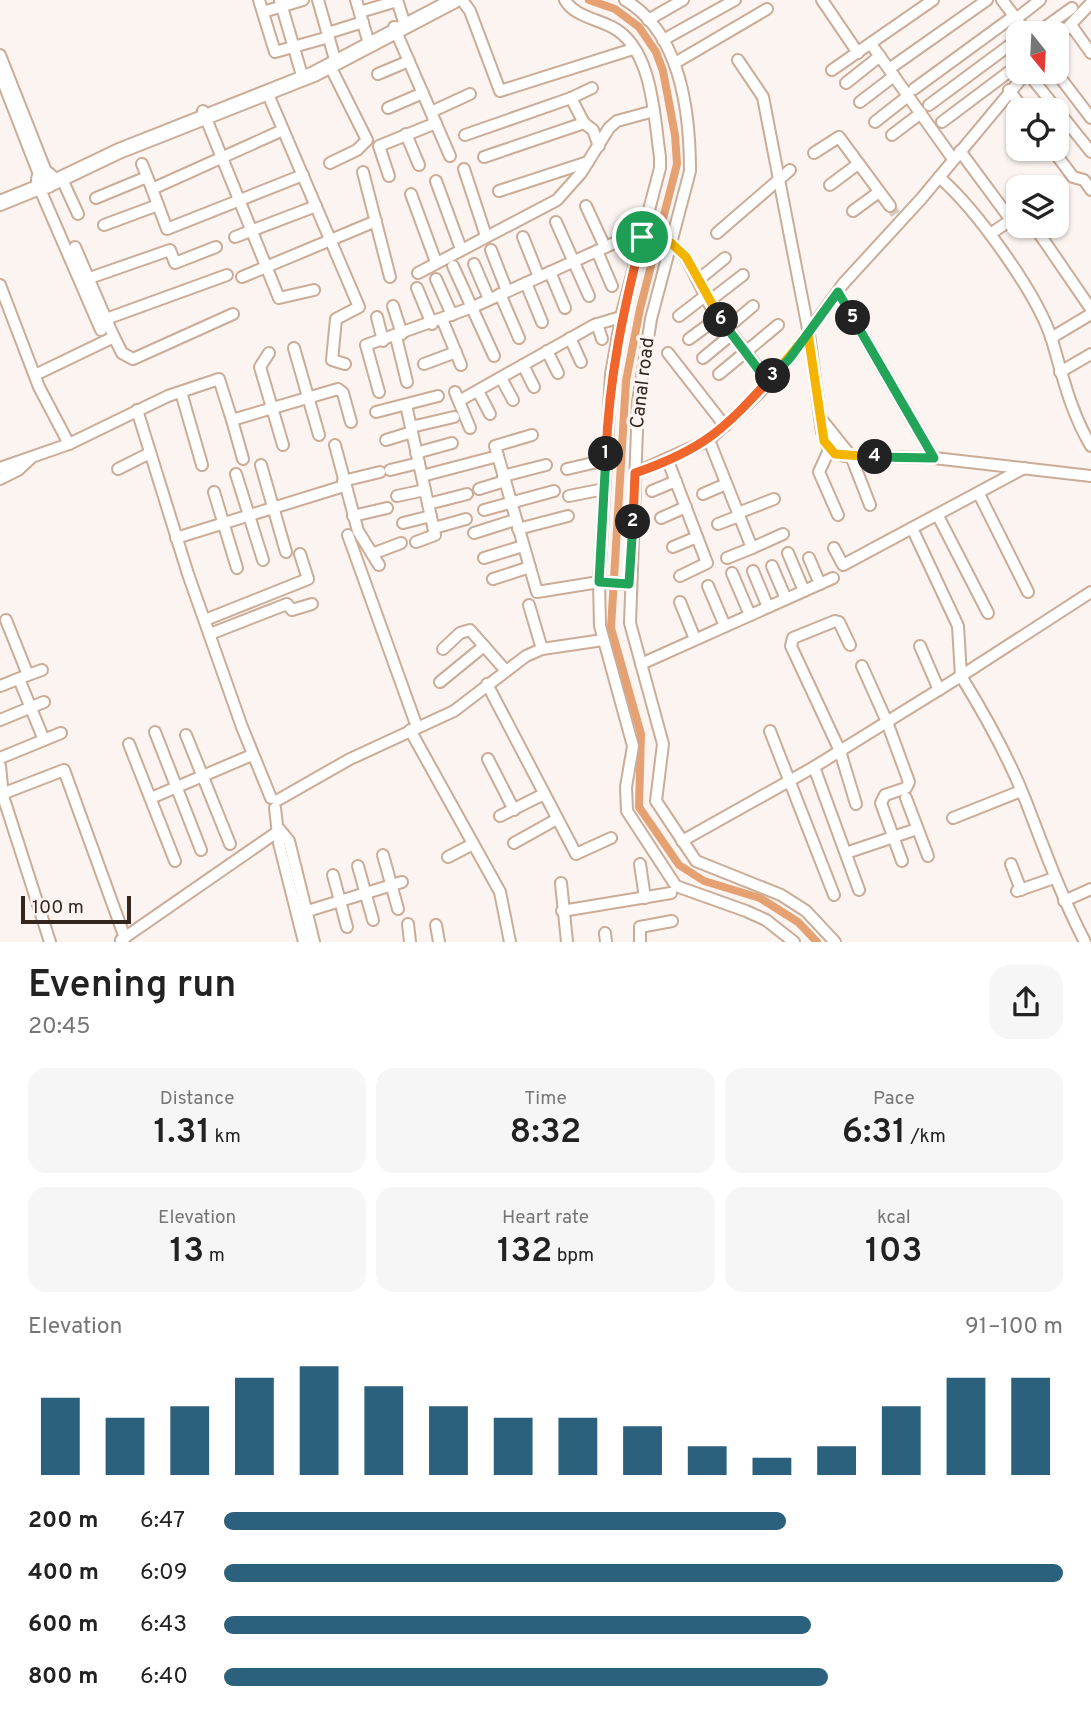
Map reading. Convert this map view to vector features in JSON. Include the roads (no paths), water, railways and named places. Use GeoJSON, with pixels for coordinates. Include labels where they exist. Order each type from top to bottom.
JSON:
{"type":"FeatureCollection","features":[{"type":"Feature","properties":{"kind":"main road"},"geometry":{"type":"LineString","coordinates":[[0,203],[300,72],[332,61],[368,40],[400,27],[441,0]]}},
{"type":"Feature","properties":{"kind":"main road"},"geometry":{"type":"LineString","coordinates":[[204,114],[267,92],[455,0]]}},
{"type":"Feature","properties":{"kind":"main road"},"geometry":{"type":"LineString","coordinates":[[0,197],[47,181]]}},
{"type":"Feature","properties":{"kind":"street"},"geometry":{"type":"LineString","coordinates":[[259,0],[275,52],[294,49],[328,35],[397,0],[400,27],[409,61],[450,156]]}},
{"type":"Feature","properties":{"kind":"street"},"geometry":{"type":"LineString","coordinates":[[262,12],[281,3],[303,0]]}},
{"type":"Feature","properties":{"kind":"street"},"geometry":{"type":"LineString","coordinates":[[318,0],[332,61],[367,140],[356,150],[330,163]]}},
{"type":"Feature","properties":{"kind":"street"},"geometry":{"type":"LineString","coordinates":[[356,0],[368,40]]}},
{"type":"Feature","properties":{"kind":"street"},"geometry":{"type":"LineString","coordinates":[[462,0],[470,11],[500,90],[633,49]]}},
{"type":"Feature","properties":{"kind":"street"},"geometry":{"type":"LineString","coordinates":[[565,0],[585,16],[616,30],[633,49],[646,71],[660,168],[621,317],[611,374],[604,489],[601,583],[603,640],[633,746],[626,787],[627,811],[676,886],[766,920],[794,942]]}},
{"type":"Feature","properties":{"kind":"street","name":"Canal road"},"geometry":{"type":"LineString","coordinates":[[625,0],[648,20],[675,62],[690,171],[651,319],[641,378],[627,584],[630,623],[663,744],[656,801],[696,861],[782,895],[806,911],[835,942]]}},
{"type":"Feature","properties":{"kind":"street"},"geometry":{"type":"LineString","coordinates":[[648,20],[683,0]]}},
{"type":"Feature","properties":{"kind":"street"},"geometry":{"type":"LineString","coordinates":[[663,40],[734,0]]}},
{"type":"Feature","properties":{"kind":"street"},"geometry":{"type":"LineString","coordinates":[[822,0],[858,53]]}},
{"type":"Feature","properties":{"kind":"street"},"geometry":{"type":"LineString","coordinates":[[832,70],[933,0]]}},
{"type":"Feature","properties":{"kind":"street"},"geometry":{"type":"LineString","coordinates":[[860,102],[891,73],[987,0]]}},
{"type":"Feature","properties":{"kind":"street"},"geometry":{"type":"LineString","coordinates":[[1002,0],[1018,21]]}},
{"type":"Feature","properties":{"kind":"street"},"geometry":{"type":"LineString","coordinates":[[875,122],[911,92],[1041,0]]}},
{"type":"Feature","properties":{"kind":"street"},"geometry":{"type":"LineString","coordinates":[[281,3],[300,72]]}},
{"type":"Feature","properties":{"kind":"street"},"geometry":{"type":"LineString","coordinates":[[1091,4],[1071,25],[1091,53]]}},
{"type":"Feature","properties":{"kind":"street"},"geometry":{"type":"LineString","coordinates":[[1054,21],[1072,8]]}},
{"type":"Feature","properties":{"kind":"street"},"geometry":{"type":"LineString","coordinates":[[675,62],[767,9]]}},
{"type":"Feature","properties":{"kind":"street"},"geometry":{"type":"LineString","coordinates":[[871,44],[891,73],[911,92],[920,113],[1006,208]]}},
{"type":"Feature","properties":{"kind":"street"},"geometry":{"type":"LineString","coordinates":[[929,105],[1006,48]]}},
{"type":"Feature","properties":{"kind":"street"},"geometry":{"type":"LineString","coordinates":[[0,55],[85,280],[122,353],[133,359],[233,314]]}},
{"type":"Feature","properties":{"kind":"street"},"geometry":{"type":"LineString","coordinates":[[846,83],[880,56]]}},
{"type":"Feature","properties":{"kind":"street"},"geometry":{"type":"LineString","coordinates":[[738,60],[762,97],[808,334],[823,421],[822,432],[829,450],[820,472],[838,515]]}},
{"type":"Feature","properties":{"kind":"street"},"geometry":{"type":"LineString","coordinates":[[378,74],[409,61]]}},
{"type":"Feature","properties":{"kind":"street"},"geometry":{"type":"LineString","coordinates":[[0,74],[47,181],[78,214]]}},
{"type":"Feature","properties":{"kind":"street"},"geometry":{"type":"LineString","coordinates":[[942,122],[1006,74]]}},
{"type":"Feature","properties":{"kind":"street"},"geometry":{"type":"LineString","coordinates":[[635,473],[668,461],[709,440],[768,382],[808,334],[896,214],[939,177],[1015,84]]}},
{"type":"Feature","properties":{"kind":"street"},"geometry":{"type":"LineString","coordinates":[[1037,84],[1091,152]]}},
{"type":"Feature","properties":{"kind":"street"},"geometry":{"type":"LineString","coordinates":[[1065,84],[1091,118]]}},
{"type":"Feature","properties":{"kind":"street"},"geometry":{"type":"LineString","coordinates":[[465,135],[592,88]]}},
{"type":"Feature","properties":{"kind":"street"},"geometry":{"type":"LineString","coordinates":[[1009,90],[1015,98]]}},
{"type":"Feature","properties":{"kind":"street"},"geometry":{"type":"LineString","coordinates":[[267,92],[359,307],[336,319],[332,360],[345,364]]}},
{"type":"Feature","properties":{"kind":"street"},"geometry":{"type":"LineString","coordinates":[[388,108],[423,93]]}},
{"type":"Feature","properties":{"kind":"street"},"geometry":{"type":"LineString","coordinates":[[389,176],[379,146],[406,134],[470,94]]}},
{"type":"Feature","properties":{"kind":"street"},"geometry":{"type":"LineString","coordinates":[[571,98],[583,123],[593,130],[599,146]]}},
{"type":"Feature","properties":{"kind":"street"},"geometry":{"type":"LineString","coordinates":[[418,273],[556,200],[588,162],[608,128],[617,121],[653,111]]}},
{"type":"Feature","properties":{"kind":"street"},"geometry":{"type":"LineString","coordinates":[[892,135],[920,113]]}},
{"type":"Feature","properties":{"kind":"street"},"geometry":{"type":"LineString","coordinates":[[204,114],[279,298],[314,290]]}},
{"type":"Feature","properties":{"kind":"street"},"geometry":{"type":"LineString","coordinates":[[484,157],[583,123]]}},
{"type":"Feature","properties":{"kind":"street"},"geometry":{"type":"LineString","coordinates":[[152,189],[283,130]]}},
{"type":"Feature","properties":{"kind":"street"},"geometry":{"type":"LineString","coordinates":[[406,134],[419,165]]}},
{"type":"Feature","properties":{"kind":"street"},"geometry":{"type":"LineString","coordinates":[[814,153],[839,137],[896,214]]}},
{"type":"Feature","properties":{"kind":"street"},"geometry":{"type":"LineString","coordinates":[[1061,161],[1073,177],[1080,179],[1091,190]]}},
{"type":"Feature","properties":{"kind":"street"},"geometry":{"type":"LineString","coordinates":[[499,191],[588,162]]}},
{"type":"Feature","properties":{"kind":"street"},"geometry":{"type":"LineString","coordinates":[[142,164],[167,229],[303,175]]}},
{"type":"Feature","properties":{"kind":"street"},"geometry":{"type":"LineString","coordinates":[[830,185],[858,164]]}},
{"type":"Feature","properties":{"kind":"street"},"geometry":{"type":"LineString","coordinates":[[464,169],[486,236]]}},
{"type":"Feature","properties":{"kind":"street"},"geometry":{"type":"LineString","coordinates":[[717,233],[790,170]]}},
{"type":"Feature","properties":{"kind":"street"},"geometry":{"type":"LineString","coordinates":[[1080,179],[1091,171]]}},
{"type":"Feature","properties":{"kind":"street"},"geometry":{"type":"LineString","coordinates":[[363,172],[390,277]]}},
{"type":"Feature","properties":{"kind":"street"},"geometry":{"type":"LineString","coordinates":[[96,198],[147,177]]}},
{"type":"Feature","properties":{"kind":"street"},"geometry":{"type":"LineString","coordinates":[[939,177],[965,200],[1031,299],[1051,338],[1060,372],[1089,440]]}},
{"type":"Feature","properties":{"kind":"street"},"geometry":{"type":"LineString","coordinates":[[436,181],[461,249]]}},
{"type":"Feature","properties":{"kind":"street"},"geometry":{"type":"LineString","coordinates":[[853,211],[879,192]]}},
{"type":"Feature","properties":{"kind":"street"},"geometry":{"type":"LineString","coordinates":[[411,194],[436,262]]}},
{"type":"Feature","properties":{"kind":"street"},"geometry":{"type":"LineString","coordinates":[[104,225],[158,205]]}},
{"type":"Feature","properties":{"kind":"street"},"geometry":{"type":"LineString","coordinates":[[235,237],[316,206]]}},
{"type":"Feature","properties":{"kind":"street"},"geometry":{"type":"LineString","coordinates":[[586,206],[612,286]]}},
{"type":"Feature","properties":{"kind":"street"},"geometry":{"type":"LineString","coordinates":[[242,277],[376,221]]}},
{"type":"Feature","properties":{"kind":"street"},"geometry":{"type":"LineString","coordinates":[[556,222],[589,296]]}},
{"type":"Feature","properties":{"kind":"street"},"geometry":{"type":"LineString","coordinates":[[990,234],[1006,224]]}},
{"type":"Feature","properties":{"kind":"street"},"geometry":{"type":"LineString","coordinates":[[523,237],[565,308]]}},
{"type":"Feature","properties":{"kind":"street"},"geometry":{"type":"LineString","coordinates":[[379,392],[366,345],[473,307],[601,249],[642,237],[670,242],[686,257],[707,299],[768,382]]}},
{"type":"Feature","properties":{"kind":"street"},"geometry":{"type":"LineString","coordinates":[[1042,238],[1091,311],[1051,338]]}},
{"type":"Feature","properties":{"kind":"street"},"geometry":{"type":"LineString","coordinates":[[75,247],[101,330]]}},
{"type":"Feature","properties":{"kind":"street"},"geometry":{"type":"LineString","coordinates":[[85,280],[170,250],[175,263],[216,247]]}},
{"type":"Feature","properties":{"kind":"street"},"geometry":{"type":"LineString","coordinates":[[491,250],[499,295]]}},
{"type":"Feature","properties":{"kind":"street"},"geometry":{"type":"LineString","coordinates":[[698,280],[725,258]]}},
{"type":"Feature","properties":{"kind":"street"},"geometry":{"type":"LineString","coordinates":[[474,264],[499,295],[519,338]]}},
{"type":"Feature","properties":{"kind":"street"},"geometry":{"type":"LineString","coordinates":[[453,266],[494,356]]}},
{"type":"Feature","properties":{"kind":"street"},"geometry":{"type":"LineString","coordinates":[[106,319],[227,275]]}},
{"type":"Feature","properties":{"kind":"street"},"geometry":{"type":"LineString","coordinates":[[679,316],[743,275]]}},
{"type":"Feature","properties":{"kind":"street"},"geometry":{"type":"LineString","coordinates":[[436,279],[442,319],[461,365]]}},
{"type":"Feature","properties":{"kind":"street"},"geometry":{"type":"LineString","coordinates":[[526,283],[542,322]]}},
{"type":"Feature","properties":{"kind":"street"},"geometry":{"type":"LineString","coordinates":[[0,285],[35,375],[68,444]]}},
{"type":"Feature","properties":{"kind":"street"},"geometry":{"type":"LineString","coordinates":[[417,288],[442,319]]}},
{"type":"Feature","properties":{"kind":"street"},"geometry":{"type":"LineString","coordinates":[[838,292],[934,458]]}},
{"type":"Feature","properties":{"kind":"street"},"geometry":{"type":"LineString","coordinates":[[393,306],[407,382]]}},
{"type":"Feature","properties":{"kind":"street"},"geometry":{"type":"LineString","coordinates":[[703,358],[753,306]]}},
{"type":"Feature","properties":{"kind":"street"},"geometry":{"type":"LineString","coordinates":[[377,317],[383,341]]}},
{"type":"Feature","properties":{"kind":"street"},"geometry":{"type":"LineString","coordinates":[[470,428],[457,397],[478,391],[597,324],[621,317]]}},
{"type":"Feature","properties":{"kind":"street"},"geometry":{"type":"LineString","coordinates":[[689,339],[719,317]]}},
{"type":"Feature","properties":{"kind":"street"},"geometry":{"type":"LineString","coordinates":[[597,324],[602,339]]}},
{"type":"Feature","properties":{"kind":"street"},"geometry":{"type":"LineString","coordinates":[[719,374],[778,325]]}},
{"type":"Feature","properties":{"kind":"street"},"geometry":{"type":"LineString","coordinates":[[35,375],[114,337]]}},
{"type":"Feature","properties":{"kind":"street"},"geometry":{"type":"LineString","coordinates":[[570,338],[581,362]]}},
{"type":"Feature","properties":{"kind":"street"},"geometry":{"type":"LineString","coordinates":[[294,348],[319,436]]}},
{"type":"Feature","properties":{"kind":"street"},"geometry":{"type":"LineString","coordinates":[[547,351],[558,373]]}},
{"type":"Feature","properties":{"kind":"street"},"geometry":{"type":"LineString","coordinates":[[424,364],[456,352]]}},
{"type":"Feature","properties":{"kind":"street"},"geometry":{"type":"LineString","coordinates":[[269,353],[260,367],[283,445]]}},
{"type":"Feature","properties":{"kind":"street"},"geometry":{"type":"LineString","coordinates":[[668,353],[725,426]]}},
{"type":"Feature","properties":{"kind":"street"},"geometry":{"type":"LineString","coordinates":[[1060,372],[1091,354]]}},
{"type":"Feature","properties":{"kind":"street"},"geometry":{"type":"LineString","coordinates":[[523,365],[534,387]]}},
{"type":"Feature","properties":{"kind":"street"},"geometry":{"type":"LineString","coordinates":[[501,378],[513,400]]}},
{"type":"Feature","properties":{"kind":"street"},"geometry":{"type":"LineString","coordinates":[[0,468],[68,444],[181,391],[219,379],[243,459]]}},
{"type":"Feature","properties":{"kind":"street"},"geometry":{"type":"LineString","coordinates":[[232,420],[338,389],[343,393],[351,422]]}},
{"type":"Feature","properties":{"kind":"street"},"geometry":{"type":"LineString","coordinates":[[181,391],[202,465]]}},
{"type":"Feature","properties":{"kind":"street"},"geometry":{"type":"LineString","coordinates":[[478,391],[490,414]]}},
{"type":"Feature","properties":{"kind":"street"},"geometry":{"type":"LineString","coordinates":[[376,412],[438,396]]}},
{"type":"Feature","properties":{"kind":"street"},"geometry":{"type":"LineString","coordinates":[[406,405],[435,535],[416,542]]}},
{"type":"Feature","properties":{"kind":"street"},"geometry":{"type":"LineString","coordinates":[[137,410],[176,538],[253,755],[275,802],[279,843],[314,942]]}},
{"type":"Feature","properties":{"kind":"street"},"geometry":{"type":"LineString","coordinates":[[386,440],[454,417]]}},
{"type":"Feature","properties":{"kind":"street"},"geometry":{"type":"LineString","coordinates":[[823,421],[851,456],[870,505]]}},
{"type":"Feature","properties":{"kind":"street"},"geometry":{"type":"LineString","coordinates":[[532,435],[495,446],[537,592],[601,583],[627,584]]}},
{"type":"Feature","properties":{"kind":"street"},"geometry":{"type":"LineString","coordinates":[[709,440],[752,548]]}},
{"type":"Feature","properties":{"kind":"street"},"geometry":{"type":"LineString","coordinates":[[176,538],[385,471],[452,443]]}},
{"type":"Feature","properties":{"kind":"street"},"geometry":{"type":"LineString","coordinates":[[335,445],[358,531],[379,565]]}},
{"type":"Feature","properties":{"kind":"street"},"geometry":{"type":"LineString","coordinates":[[829,450],[851,456],[934,458],[1091,476]]}},
{"type":"Feature","properties":{"kind":"street"},"geometry":{"type":"LineString","coordinates":[[118,469],[150,453]]}},
{"type":"Feature","properties":{"kind":"street"},"geometry":{"type":"LineString","coordinates":[[422,476],[498,456]]}},
{"type":"Feature","properties":{"kind":"street"},"geometry":{"type":"LineString","coordinates":[[0,479],[18,470],[31,458]]}},
{"type":"Feature","properties":{"kind":"street"},"geometry":{"type":"LineString","coordinates":[[567,469],[606,460]]}},
{"type":"Feature","properties":{"kind":"street"},"geometry":{"type":"LineString","coordinates":[[668,461],[706,564],[680,576]]}},
{"type":"Feature","properties":{"kind":"street"},"geometry":{"type":"LineString","coordinates":[[261,465],[286,552]]}},
{"type":"Feature","properties":{"kind":"street"},"geometry":{"type":"LineString","coordinates":[[478,489],[546,465]]}},
{"type":"Feature","properties":{"kind":"street"},"geometry":{"type":"LineString","coordinates":[[834,548],[843,565],[1024,468]]}},
{"type":"Feature","properties":{"kind":"street"},"geometry":{"type":"LineString","coordinates":[[236,474],[263,560]]}},
{"type":"Feature","properties":{"kind":"street"},"geometry":{"type":"LineString","coordinates":[[652,491],[676,481]]}},
{"type":"Feature","properties":{"kind":"street"},"geometry":{"type":"LineString","coordinates":[[704,494],[726,484]]}},
{"type":"Feature","properties":{"kind":"street"},"geometry":{"type":"LineString","coordinates":[[397,496],[425,489]]}},
{"type":"Feature","properties":{"kind":"street"},"geometry":{"type":"LineString","coordinates":[[569,496],[604,489]]}},
{"type":"Feature","properties":{"kind":"street"},"geometry":{"type":"LineString","coordinates":[[484,510],[554,491]]}},
{"type":"Feature","properties":{"kind":"street"},"geometry":{"type":"LineString","coordinates":[[214,492],[237,568]]}},
{"type":"Feature","properties":{"kind":"street"},"geometry":{"type":"LineString","coordinates":[[428,504],[467,494]]}},
{"type":"Feature","properties":{"kind":"street"},"geometry":{"type":"LineString","coordinates":[[979,494],[1028,592]]}},
{"type":"Feature","properties":{"kind":"street"},"geometry":{"type":"LineString","coordinates":[[718,524],[774,499]]}},
{"type":"Feature","properties":{"kind":"street"},"geometry":{"type":"LineString","coordinates":[[661,518],[686,507]]}},
{"type":"Feature","properties":{"kind":"street"},"geometry":{"type":"LineString","coordinates":[[353,516],[387,508]]}},
{"type":"Feature","properties":{"kind":"street"},"geometry":{"type":"LineString","coordinates":[[474,533],[568,516]]}},
{"type":"Feature","properties":{"kind":"street"},"geometry":{"type":"LineString","coordinates":[[938,516],[988,613]]}},
{"type":"Feature","properties":{"kind":"street"},"geometry":{"type":"LineString","coordinates":[[404,523],[466,519]]}},
{"type":"Feature","properties":{"kind":"street"},"geometry":{"type":"LineString","coordinates":[[912,528],[958,626],[961,676],[983,711],[1021,791],[1054,878],[1086,942]]}},
{"type":"Feature","properties":{"kind":"street"},"geometry":{"type":"LineString","coordinates":[[727,558],[783,534]]}},
{"type":"Feature","properties":{"kind":"street"},"geometry":{"type":"LineString","coordinates":[[348,535],[414,729],[500,892],[510,942]]}},
{"type":"Feature","properties":{"kind":"street"},"geometry":{"type":"LineString","coordinates":[[673,547],[697,537]]}},
{"type":"Feature","properties":{"kind":"street"},"geometry":{"type":"LineString","coordinates":[[372,554],[401,543]]}},
{"type":"Feature","properties":{"kind":"street"},"geometry":{"type":"LineString","coordinates":[[484,558],[523,546]]}},
{"type":"Feature","properties":{"kind":"street"},"geometry":{"type":"LineString","coordinates":[[205,620],[308,579],[300,554]]}},
{"type":"Feature","properties":{"kind":"street"},"geometry":{"type":"LineString","coordinates":[[788,554],[804,591]]}},
{"type":"Feature","properties":{"kind":"street"},"geometry":{"type":"LineString","coordinates":[[809,558],[820,584]]}},
{"type":"Feature","properties":{"kind":"street"},"geometry":{"type":"LineString","coordinates":[[772,566],[786,599]]}},
{"type":"Feature","properties":{"kind":"street"},"geometry":{"type":"LineString","coordinates":[[493,579],[530,567]]}},
{"type":"Feature","properties":{"kind":"street"},"geometry":{"type":"LineString","coordinates":[[753,571],[768,607]]}},
{"type":"Feature","properties":{"kind":"street"},"geometry":{"type":"LineString","coordinates":[[732,573],[750,615]]}},
{"type":"Feature","properties":{"kind":"street"},"geometry":{"type":"LineString","coordinates":[[641,664],[833,578]]}},
{"type":"Feature","properties":{"kind":"street"},"geometry":{"type":"LineString","coordinates":[[708,586],[725,626]]}},
{"type":"Feature","properties":{"kind":"street"},"geometry":{"type":"LineString","coordinates":[[682,841],[841,751],[1091,592]]}},
{"type":"Feature","properties":{"kind":"street"},"geometry":{"type":"LineString","coordinates":[[680,602],[695,639]]}},
{"type":"Feature","properties":{"kind":"street"},"geometry":{"type":"LineString","coordinates":[[210,634],[287,604],[292,610],[312,604]]}},
{"type":"Feature","properties":{"kind":"street"},"geometry":{"type":"LineString","coordinates":[[529,605],[542,649]]}},
{"type":"Feature","properties":{"kind":"street"},"geometry":{"type":"LineString","coordinates":[[6,620],[30,708],[44,740]]}},
{"type":"Feature","properties":{"kind":"street"},"geometry":{"type":"LineString","coordinates":[[850,645],[839,622],[835,621],[793,638],[791,646],[841,751],[856,804]]}},
{"type":"Feature","properties":{"kind":"street"},"geometry":{"type":"LineString","coordinates":[[443,649],[466,630],[470,630],[506,671]]}},
{"type":"Feature","properties":{"kind":"street"},"geometry":{"type":"LineString","coordinates":[[275,802],[454,711],[506,671],[542,649],[603,640]]}},
{"type":"Feature","properties":{"kind":"street"},"geometry":{"type":"LineString","coordinates":[[440,682],[484,646]]}},
{"type":"Feature","properties":{"kind":"street"},"geometry":{"type":"LineString","coordinates":[[920,646],[939,690]]}},
{"type":"Feature","properties":{"kind":"street"},"geometry":{"type":"LineString","coordinates":[[862,666],[887,722],[909,782],[906,788],[885,795],[881,803],[902,861]]}},
{"type":"Feature","properties":{"kind":"street"},"geometry":{"type":"LineString","coordinates":[[0,686],[42,670]]}},
{"type":"Feature","properties":{"kind":"street"},"geometry":{"type":"LineString","coordinates":[[488,684],[576,854],[611,838]]}},
{"type":"Feature","properties":{"kind":"street"},"geometry":{"type":"LineString","coordinates":[[0,720],[44,702]]}},
{"type":"Feature","properties":{"kind":"street"},"geometry":{"type":"LineString","coordinates":[[770,730],[835,895]]}},
{"type":"Feature","properties":{"kind":"street"},"geometry":{"type":"LineString","coordinates":[[155,732],[201,850]]}},
{"type":"Feature","properties":{"kind":"street"},"geometry":{"type":"LineString","coordinates":[[0,758],[61,733]]}},
{"type":"Feature","properties":{"kind":"street"},"geometry":{"type":"LineString","coordinates":[[186,735],[230,844]]}},
{"type":"Feature","properties":{"kind":"street"},"geometry":{"type":"LineString","coordinates":[[129,744],[175,861]]}},
{"type":"Feature","properties":{"kind":"street"},"geometry":{"type":"LineString","coordinates":[[151,798],[253,755]]}},
{"type":"Feature","properties":{"kind":"street"},"geometry":{"type":"LineString","coordinates":[[488,759],[514,810]]}},
{"type":"Feature","properties":{"kind":"street"},"geometry":{"type":"LineString","coordinates":[[0,766],[2,794],[50,942]]}},
{"type":"Feature","properties":{"kind":"street"},"geometry":{"type":"LineString","coordinates":[[814,767],[859,890]]}},
{"type":"Feature","properties":{"kind":"street"},"geometry":{"type":"LineString","coordinates":[[2,794],[65,770],[122,940],[279,830]]}},
{"type":"Feature","properties":{"kind":"street"},"geometry":{"type":"LineString","coordinates":[[953,818],[1021,791]]}},
{"type":"Feature","properties":{"kind":"street"},"geometry":{"type":"LineString","coordinates":[[500,816],[544,794]]}},
{"type":"Feature","properties":{"kind":"street"},"geometry":{"type":"LineString","coordinates":[[906,798],[928,856]]}},
{"type":"Feature","properties":{"kind":"street"},"geometry":{"type":"LineString","coordinates":[[514,842],[558,819]]}},
{"type":"Feature","properties":{"kind":"street"},"geometry":{"type":"LineString","coordinates":[[846,853],[917,829]]}},
{"type":"Feature","properties":{"kind":"street"},"geometry":{"type":"LineString","coordinates":[[448,857],[473,844]]}},
{"type":"Feature","properties":{"kind":"street"},"geometry":{"type":"LineString","coordinates":[[383,855],[396,883],[398,909]]}},
{"type":"Feature","properties":{"kind":"street"},"geometry":{"type":"LineString","coordinates":[[639,864],[645,898]]}},
{"type":"Feature","properties":{"kind":"street"},"geometry":{"type":"LineString","coordinates":[[1011,864],[1019,891],[1054,878]]}},
{"type":"Feature","properties":{"kind":"street"},"geometry":{"type":"LineString","coordinates":[[358,866],[373,920]]}},
{"type":"Feature","properties":{"kind":"street"},"geometry":{"type":"LineString","coordinates":[[333,875],[347,927]]}},
{"type":"Feature","properties":{"kind":"street"},"geometry":{"type":"LineString","coordinates":[[302,913],[396,883]]}},
{"type":"Feature","properties":{"kind":"street"},"geometry":{"type":"LineString","coordinates":[[561,883],[567,942]]}},
{"type":"Feature","properties":{"kind":"street"},"geometry":{"type":"LineString","coordinates":[[1064,901],[1091,889]]}},
{"type":"Feature","properties":{"kind":"street"},"geometry":{"type":"LineString","coordinates":[[562,911],[671,894]]}},
{"type":"Feature","properties":{"kind":"street"},"geometry":{"type":"LineString","coordinates":[[302,913],[303,942]]}},
{"type":"Feature","properties":{"kind":"street"},"geometry":{"type":"LineString","coordinates":[[640,942],[640,927],[672,921]]}},
{"type":"Feature","properties":{"kind":"street"},"geometry":{"type":"LineString","coordinates":[[408,925],[410,942]]}},
{"type":"Feature","properties":{"kind":"street"},"geometry":{"type":"LineString","coordinates":[[436,925],[439,942]]}},
{"type":"Feature","properties":{"kind":"waterway"},"geometry":{"type":"LineString","coordinates":[[589,0],[615,9],[639,27],[656,52],[663,71],[675,135],[677,164],[640,309],[626,381],[611,628],[641,734],[639,807],[679,865],[704,881],[760,898],[798,922],[817,942]]}},
{"type":"Feature","properties":{"kind":"tunnel"},"geometry":{"type":"LineString","coordinates":[[890,206],[896,215]]}}]}
